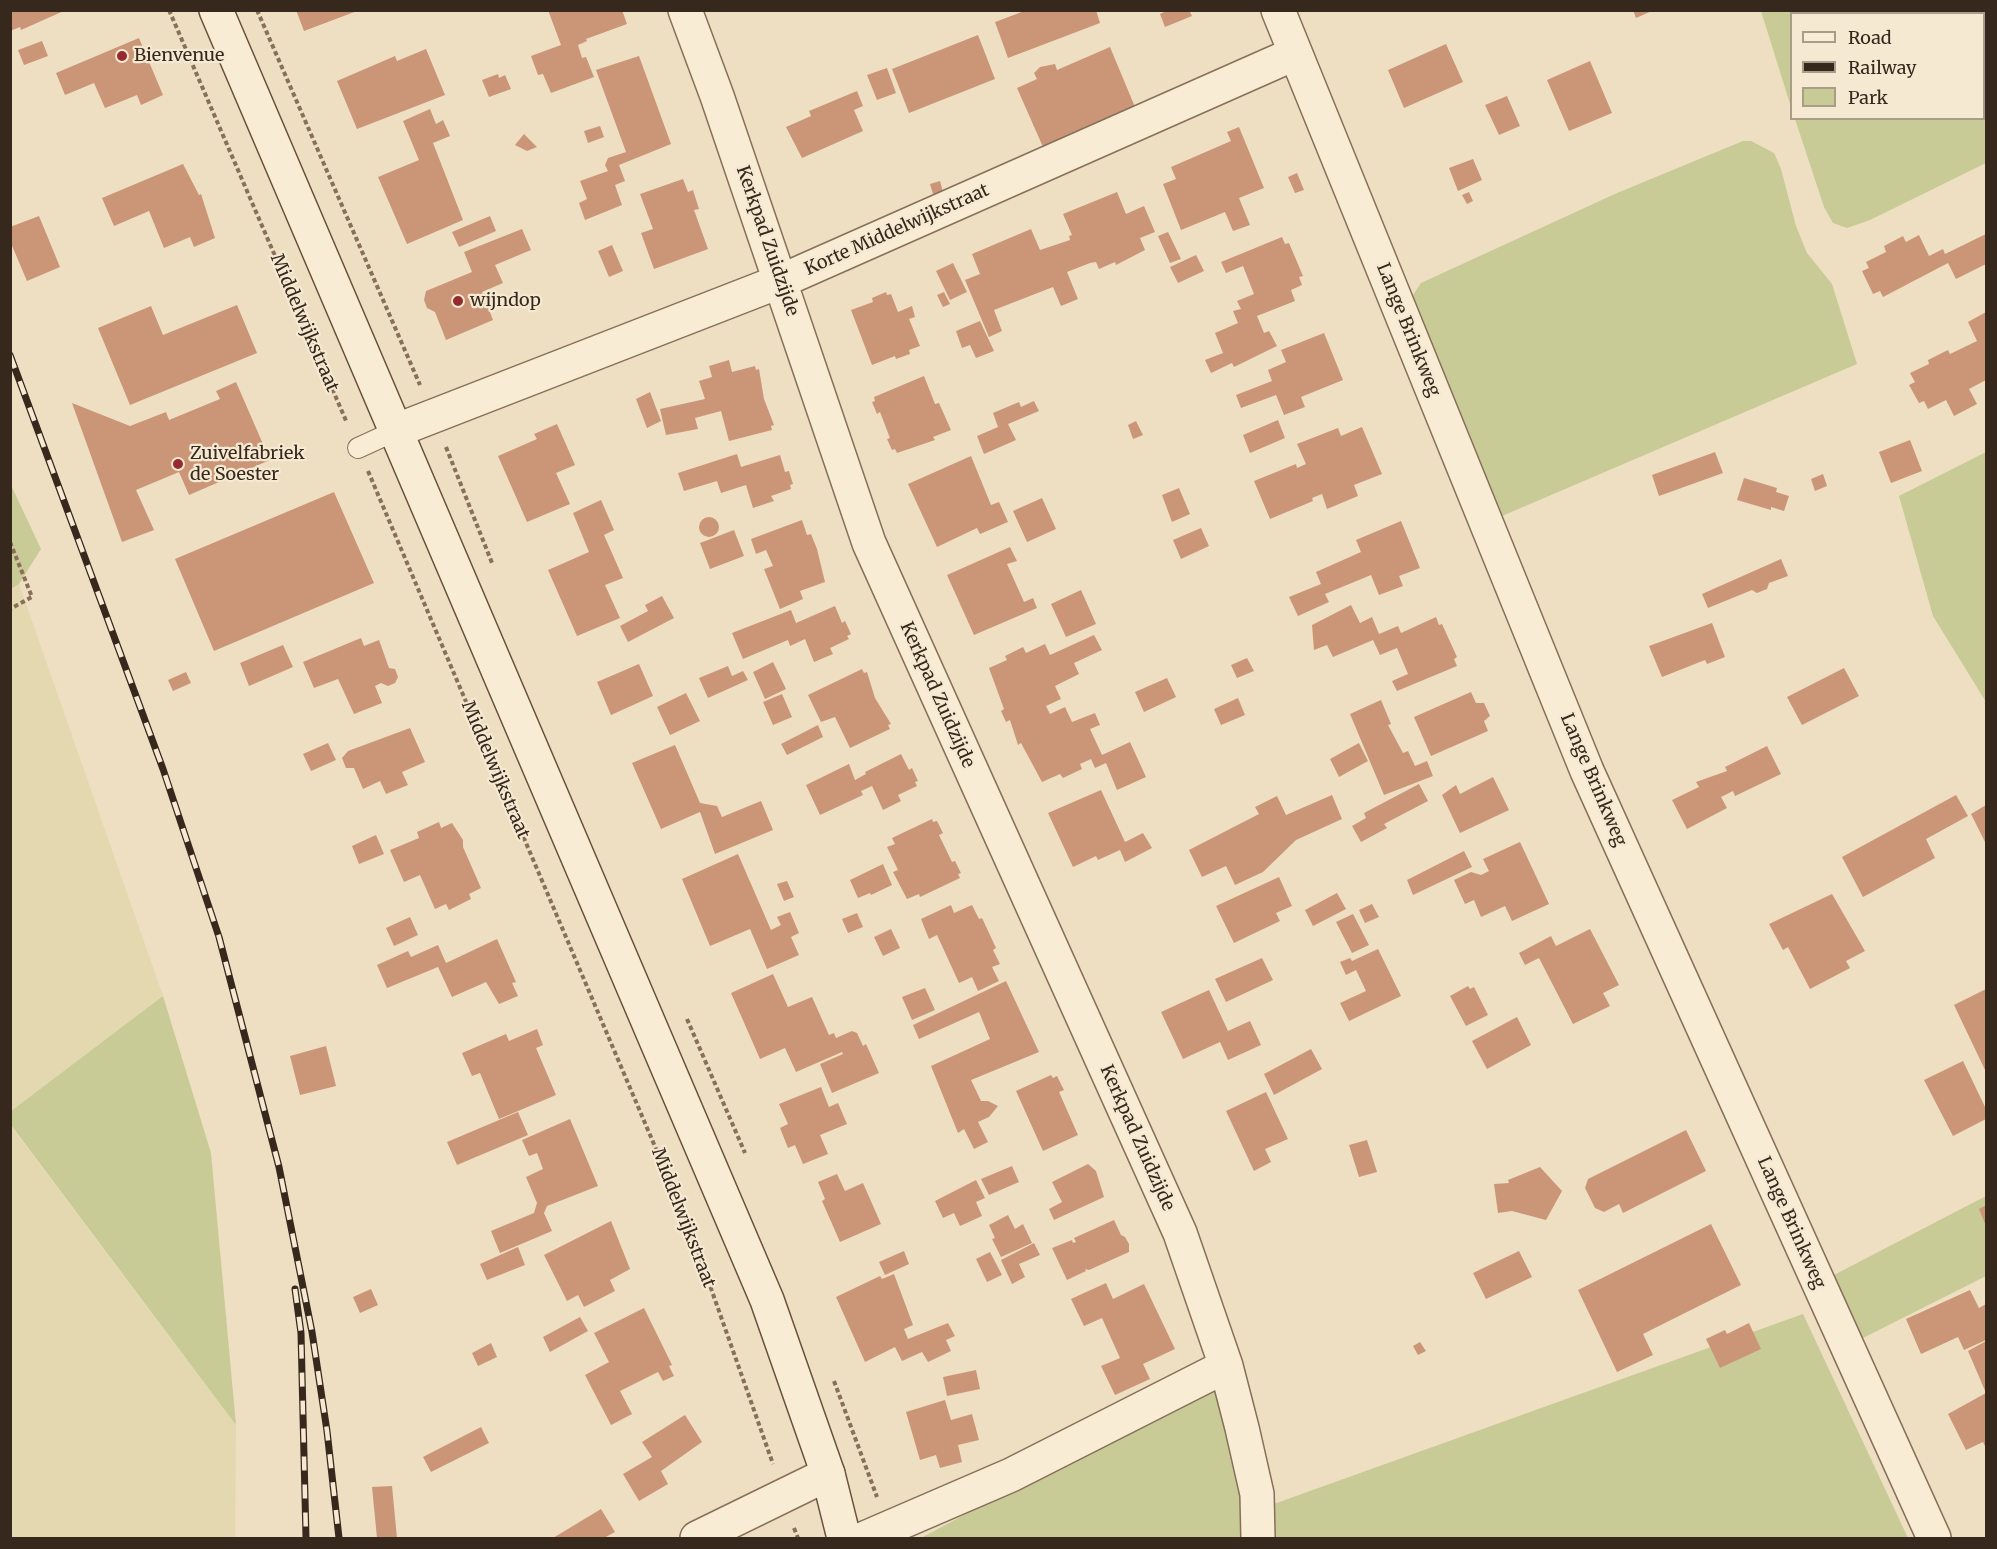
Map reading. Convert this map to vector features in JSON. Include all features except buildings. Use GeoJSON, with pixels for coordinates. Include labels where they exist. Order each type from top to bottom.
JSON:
{"type":"FeatureCollection","features":[{"type":"Feature","properties":{"kind":"street"},"geometry":{"type":"LineString","coordinates":[[216,10],[767,1300],[828,1474],[844,1539]]}},
{"type":"Feature","properties":{"kind":"street","name":"Kerkpad Zuidzijde"},"geometry":{"type":"LineString","coordinates":[[685,10],[781,281],[869,543],[1180,1233],[1226,1366],[1257,1494],[1258,1539]]}},
{"type":"Feature","properties":{"kind":"street","name":"Lange Brinkweg"},"geometry":{"type":"LineString","coordinates":[[1278,10],[1587,771],[1934,1539]]}},
{"type":"Feature","properties":{"kind":"street","name":"Korte Middelwijkstraat"},"geometry":{"type":"LineString","coordinates":[[395,431],[781,281],[1294,54]]}},
{"type":"Feature","properties":{"kind":"street"},"geometry":{"type":"LineString","coordinates":[[866,1539],[1011,1475],[1226,1366]]}},
{"type":"Feature","properties":{"kind":"street"},"geometry":{"type":"LineString","coordinates":[[697,1539],[783,1494],[828,1474]]}},
{"type":"Feature","properties":{"kind":"lane"},"geometry":{"type":"LineString","coordinates":[[358,448],[395,431]]}},
{"type":"Feature","properties":{"kind":"path","name":"Middelwijkstraat"},"geometry":{"type":"LineString","coordinates":[[169,10],[690,1229],[798,1539]]}},
{"type":"Feature","properties":{"kind":"path"},"geometry":{"type":"LineString","coordinates":[[10,542],[32,597],[10,609]]}},
{"type":"Feature","properties":{"kind":"shaded area"},"geometry":{"type":"Polygon","coordinates":[[[19,584],[163,996],[11,1111],[10,589],[19,584]]]}},
{"type":"Feature","properties":{"kind":"shaded area"},"geometry":{"type":"Polygon","coordinates":[[[10,1125],[236,1425],[235,1538],[11,1538],[10,1125]]]}},
{"type":"Feature","properties":{"kind":"green space"},"geometry":{"type":"Polygon","coordinates":[[[1761,11],[1986,11],[1986,163],[1870,220],[1847,228],[1833,223],[1824,207],[1795,120],[1985,120],[1985,12],[1790,12],[1790,104],[1761,11]]]}},
{"type":"Feature","properties":{"kind":"green space"},"geometry":{"type":"Polygon","coordinates":[[[1743,141],[1751,141],[1774,153],[1781,169],[1796,226],[1807,253],[1832,284],[1857,364],[1495,519],[1409,301],[1421,283],[1617,193],[1743,141]]]}},
{"type":"Feature","properties":{"kind":"green space"},"geometry":{"type":"Polygon","coordinates":[[[1986,452],[1986,702],[1933,616],[1899,496],[1986,452]]]}},
{"type":"Feature","properties":{"kind":"green space"},"geometry":{"type":"Polygon","coordinates":[[[10,483],[41,549],[19,584],[11,589],[10,483]]]}},
{"type":"Feature","properties":{"kind":"green space"},"geometry":{"type":"Polygon","coordinates":[[[163,996],[211,1153],[236,1425],[11,1125],[11,1111],[163,996]]]}},
{"type":"Feature","properties":{"kind":"green space"},"geometry":{"type":"Polygon","coordinates":[[[1986,1196],[1986,1276],[1863,1338],[1832,1276],[1986,1196]]]}},
{"type":"Feature","properties":{"kind":"green space"},"geometry":{"type":"Polygon","coordinates":[[[1803,1314],[1908,1538],[1272,1538],[1271,1505],[1803,1314]]]}},
{"type":"Feature","properties":{"kind":"green space"},"geometry":{"type":"Polygon","coordinates":[[[1223,1386],[1249,1538],[921,1538],[1156,1412],[1223,1386]]]}},
{"type":"Feature","properties":{"kind":"railway"},"geometry":{"type":"LineString","coordinates":[[10,355],[163,769],[219,937],[279,1167],[312,1332],[327,1431],[339,1538]]}},
{"type":"Feature","properties":{"kind":"railway"},"geometry":{"type":"LineString","coordinates":[[295,1289],[301,1333],[306,1538]]}},
{"type":"Feature","properties":{"kind":"place","name":"Bienvenue"},"geometry":{"type":"Point","coordinates":[122,56]}},
{"type":"Feature","properties":{"kind":"place","name":"wijndop"},"geometry":{"type":"Point","coordinates":[458,301]}},
{"type":"Feature","properties":{"kind":"place","name":"Zuivelfabriek de Soester"},"geometry":{"type":"Point","coordinates":[178,464]}}]}
